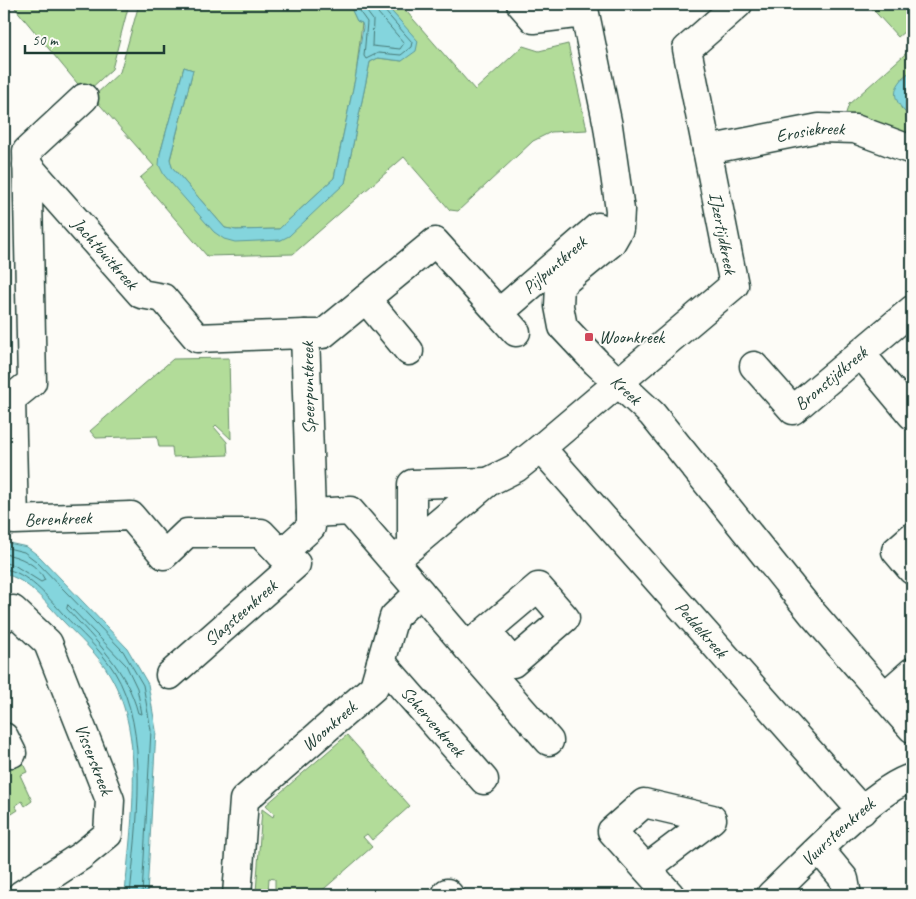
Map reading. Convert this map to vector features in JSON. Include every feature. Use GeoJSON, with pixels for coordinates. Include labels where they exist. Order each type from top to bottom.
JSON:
{"type":"FeatureCollection","features":[{"type":"Feature","properties":{"kind":"street"},"geometry":{"type":"LineString","coordinates":[[521,4],[534,19],[583,8]]}},
{"type":"Feature","properties":{"kind":"street"},"geometry":{"type":"LineString","coordinates":[[707,150],[687,49],[738,4]]}},
{"type":"Feature","properties":{"kind":"street","name":"Kreek"},"geometry":{"type":"LineString","coordinates":[[583,8],[608,126],[620,210],[619,229],[611,243],[560,285],[559,306],[564,327],[617,383],[652,414],[794,591],[886,695],[912,728]]}},
{"type":"Feature","properties":{"kind":"street","name":"Berenkreek"},"geometry":{"type":"LineString","coordinates":[[84,98],[27,151],[32,382],[11,399],[14,520],[131,516],[164,555],[187,533],[261,533],[281,554]]}},
{"type":"Feature","properties":{"kind":"street","name":"Erosiekreek"},"geometry":{"type":"LineString","coordinates":[[707,150],[819,128],[855,129],[912,150]]}},
{"type":"Feature","properties":{"kind":"street","name":"IJzertijdkreek"},"geometry":{"type":"LineString","coordinates":[[617,383],[734,286],[707,150]]}},
{"type":"Feature","properties":{"kind":"street","name":"Jachtbuitkreek"},"geometry":{"type":"LineString","coordinates":[[27,165],[140,294],[163,298],[197,338],[305,334]]}},
{"type":"Feature","properties":{"kind":"street","name":"Pijlpuntkreek"},"geometry":{"type":"LineString","coordinates":[[508,316],[598,227]]}},
{"type":"Feature","properties":{"kind":"street","name":"Speerpuntkreek"},"geometry":{"type":"LineString","coordinates":[[311,513],[305,334],[323,334],[435,242],[508,316]]}},
{"type":"Feature","properties":{"kind":"street"},"geometry":{"type":"LineString","coordinates":[[366,299],[410,351]]}},
{"type":"Feature","properties":{"kind":"street","name":"Pijlpuntkreek"},"geometry":{"type":"LineString","coordinates":[[508,316],[559,306]]}},
{"type":"Feature","properties":{"kind":"street","name":"Bronstijdkreek"},"geometry":{"type":"LineString","coordinates":[[754,366],[793,410],[912,310]]}},
{"type":"Feature","properties":{"kind":"street"},"geometry":{"type":"LineString","coordinates":[[861,354],[912,415]]}},
{"type":"Feature","properties":{"kind":"street"},"geometry":{"type":"LineString","coordinates":[[403,554],[488,482],[516,468],[617,383]]}},
{"type":"Feature","properties":{"kind":"street","name":"Peddelkreek"},"geometry":{"type":"LineString","coordinates":[[541,448],[862,811]]}},
{"type":"Feature","properties":{"kind":"street"},"geometry":{"type":"LineString","coordinates":[[403,554],[412,484],[488,482]]}},
{"type":"Feature","properties":{"kind":"street"},"geometry":{"type":"LineString","coordinates":[[281,554],[311,528],[311,513],[350,511],[403,554],[420,592],[477,639],[549,741]]}},
{"type":"Feature","properties":{"kind":"street"},"geometry":{"type":"LineString","coordinates":[[912,537],[896,551],[912,570]]}},
{"type":"Feature","properties":{"kind":"street","name":"Slagsteenkreek"},"geometry":{"type":"LineString","coordinates":[[170,675],[296,564],[281,554]]}},
{"type":"Feature","properties":{"kind":"street","name":"Woonkreek"},"geometry":{"type":"LineString","coordinates":[[237,895],[244,800],[374,687],[394,617],[420,592]]}},
{"type":"Feature","properties":{"kind":"street","name":"Visserskreek"},"geometry":{"type":"LineString","coordinates":[[4,618],[13,610],[48,642],[110,800],[108,834],[81,856],[21,895]]}},
{"type":"Feature","properties":{"kind":"street","name":"Schervenkreek"},"geometry":{"type":"LineString","coordinates":[[381,662],[484,780]]}},
{"type":"Feature","properties":{"kind":"street"},"geometry":{"type":"LineString","coordinates":[[886,695],[912,672]]}},
{"type":"Feature","properties":{"kind":"street","name":"Vuursteenkreek"},"geometry":{"type":"LineString","coordinates":[[779,892],[862,811],[899,782],[912,778]]}},
{"type":"Feature","properties":{"kind":"street"},"geometry":{"type":"LineString","coordinates":[[820,850],[844,879],[847,895]]}},
{"type":"Feature","properties":{"kind":"street"},"geometry":{"type":"LineString","coordinates":[[647,868],[670,895]]}},
{"type":"Feature","properties":{"kind":"green space"},"geometry":{"type":"Polygon","coordinates":[[[20,4],[129,4],[112,69],[88,91],[82,89],[15,8],[20,4]]]}},
{"type":"Feature","properties":{"kind":"green space"},"geometry":{"type":"Polygon","coordinates":[[[139,4],[349,4],[357,21],[362,23],[356,74],[334,178],[279,229],[236,230],[225,228],[172,167],[170,160],[193,70],[184,67],[160,154],[214,232],[281,240],[345,183],[370,62],[378,58],[402,61],[417,41],[385,4],[400,4],[475,90],[523,46],[539,51],[568,44],[587,130],[551,132],[533,141],[458,211],[450,210],[404,157],[293,254],[207,256],[140,178],[154,166],[93,97],[120,72],[139,4]]]}},
{"type":"Feature","properties":{"kind":"green space"},"geometry":{"type":"Polygon","coordinates":[[[868,4],[912,4],[912,25],[898,37],[868,4]]]}},
{"type":"Feature","properties":{"kind":"green space"},"geometry":{"type":"Polygon","coordinates":[[[912,48],[912,70],[902,78],[901,108],[912,119],[912,143],[843,122],[849,104],[912,48]]]}},
{"type":"Feature","properties":{"kind":"green space"},"geometry":{"type":"Polygon","coordinates":[[[229,358],[231,439],[216,425],[214,427],[227,442],[228,455],[173,457],[172,447],[159,447],[157,436],[96,438],[90,431],[173,359],[229,358]]]}},
{"type":"Feature","properties":{"kind":"green space"},"geometry":{"type":"Polygon","coordinates":[[[347,735],[410,806],[372,840],[367,834],[363,837],[372,847],[317,895],[275,893],[275,879],[269,878],[268,893],[256,892],[262,809],[273,817],[274,814],[266,805],[347,735]]]}},
{"type":"Feature","properties":{"kind":"green space"},"geometry":{"type":"Polygon","coordinates":[[[20,757],[27,772],[20,775],[32,801],[25,806],[22,801],[15,806],[18,810],[4,819],[4,778],[7,777],[15,758],[20,757]]]}},
{"type":"Feature","properties":{"kind":"water"},"geometry":{"type":"Polygon","coordinates":[[[349,4],[385,4],[418,41],[416,51],[402,61],[378,58],[370,62],[345,183],[289,236],[281,240],[235,242],[224,239],[214,232],[164,175],[159,165],[160,154],[184,67],[193,70],[170,159],[172,167],[225,228],[236,230],[279,229],[334,178],[356,74],[363,27],[362,23],[357,21],[349,4]]]}},
{"type":"Feature","properties":{"kind":"water"},"geometry":{"type":"Polygon","coordinates":[[[912,70],[912,119],[900,106],[897,100],[896,89],[899,83],[912,70]]]}},
{"type":"Feature","properties":{"kind":"water"},"geometry":{"type":"Polygon","coordinates":[[[4,542],[27,547],[40,557],[127,648],[148,684],[156,730],[147,895],[125,895],[133,782],[129,726],[121,700],[110,675],[88,646],[29,586],[4,574],[4,542]]]}},
{"type":"Feature","properties":{"kind":"place","name":"Woonkreek"},"geometry":{"type":"Point","coordinates":[589,337]}}]}
